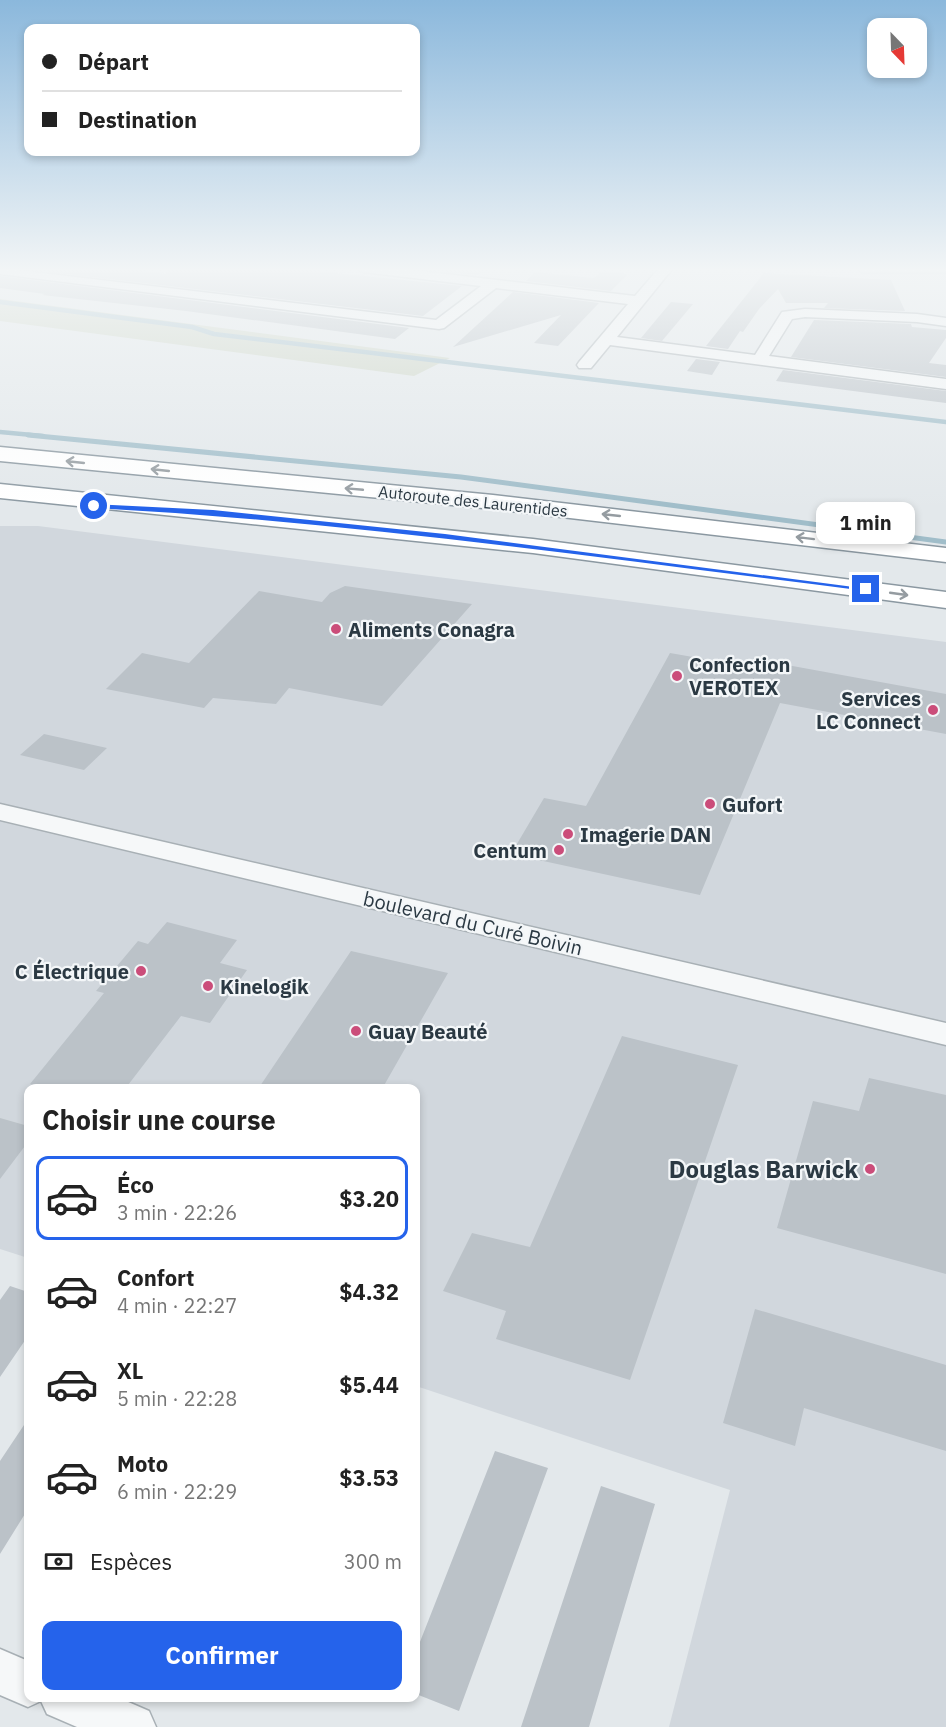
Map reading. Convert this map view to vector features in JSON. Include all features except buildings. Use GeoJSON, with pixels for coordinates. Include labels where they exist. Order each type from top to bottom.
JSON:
{"type":"FeatureCollection","features":[{"type":"Feature","properties":{"kind":"highway","name":"Autoroute des Laurentides"},"geometry":{"type":"LineString","coordinates":[[0,454],[493,502],[946,555]]}},
{"type":"Feature","properties":{"kind":"highway","name":"Autoroute des Laurentides"},"geometry":{"type":"LineString","coordinates":[[0,490],[533,546],[946,600]]}},
{"type":"Feature","properties":{"kind":"highway"},"geometry":{"type":"LineString","coordinates":[[0,501],[213,512]]}},
{"type":"Feature","properties":{"kind":"street"},"geometry":{"type":"LineString","coordinates":[[585,365],[599,349]]}},
{"type":"Feature","properties":{"kind":"street"},"geometry":{"type":"LineString","coordinates":[[676,349],[946,384]]}},
{"type":"Feature","properties":{"kind":"street"},"geometry":{"type":"LineString","coordinates":[[760,359],[766,349]]}},
{"type":"Feature","properties":{"kind":"street","name":"boulevard du Curé Boivin"},"geometry":{"type":"LineString","coordinates":[[0,812],[946,1034]]}},
{"type":"Feature","properties":{"kind":"street"},"geometry":{"type":"LineString","coordinates":[[0,1672],[24,1682]]}},
{"type":"Feature","properties":{"kind":"street"},"geometry":{"type":"LineString","coordinates":[[73,1702],[133,1727]]}},
{"type":"Feature","properties":{"kind":"shaded area"},"geometry":{"type":"Polygon","coordinates":[[[0,526],[38,526],[946,642],[946,1727],[669,1727],[730,1490],[420,1387],[420,1084],[24,1084],[24,1257],[0,1249],[0,526]]]}},
{"type":"Feature","properties":{"kind":"green space"},"geometry":{"type":"Polygon","coordinates":[[[208,349],[378,349],[450,358],[414,376],[208,349]]]}},
{"type":"Feature","properties":{"kind":"waterway"},"geometry":{"type":"LineString","coordinates":[[335,349],[946,422]]}},
{"type":"Feature","properties":{"kind":"waterway"},"geometry":{"type":"LineString","coordinates":[[0,432],[43,436]]}},
{"type":"Feature","properties":{"kind":"waterway"},"geometry":{"type":"LineString","coordinates":[[28,435],[461,477],[946,542]]}},
{"type":"Feature","properties":{"kind":"place","name":"Aliments Conagra"},"geometry":{"type":"Point","coordinates":[336,629]}},
{"type":"Feature","properties":{"kind":"place","name":"Confection VEROTEX"},"geometry":{"type":"Point","coordinates":[677,676]}},
{"type":"Feature","properties":{"kind":"place","name":"Services LC Connect"},"geometry":{"type":"Point","coordinates":[933,710]}},
{"type":"Feature","properties":{"kind":"place","name":"Gufort"},"geometry":{"type":"Point","coordinates":[710,804]}},
{"type":"Feature","properties":{"kind":"place","name":"Imagerie DAN"},"geometry":{"type":"Point","coordinates":[568,834]}},
{"type":"Feature","properties":{"kind":"place","name":"Centum"},"geometry":{"type":"Point","coordinates":[559,850]}},
{"type":"Feature","properties":{"kind":"place","name":"C Électrique"},"geometry":{"type":"Point","coordinates":[141,971]}},
{"type":"Feature","properties":{"kind":"place","name":"Kinelogik"},"geometry":{"type":"Point","coordinates":[208,986]}},
{"type":"Feature","properties":{"kind":"place","name":"Guay Beauté"},"geometry":{"type":"Point","coordinates":[356,1031]}},
{"type":"Feature","properties":{"kind":"place","name":"Douglas Barwick"},"geometry":{"type":"Point","coordinates":[870,1169]}},
{"type":"Feature","properties":{"kind":"route"},"geometry":{"type":"LineString","coordinates":[[94,506],[213,512],[533,546],[866,589]]}}]}
